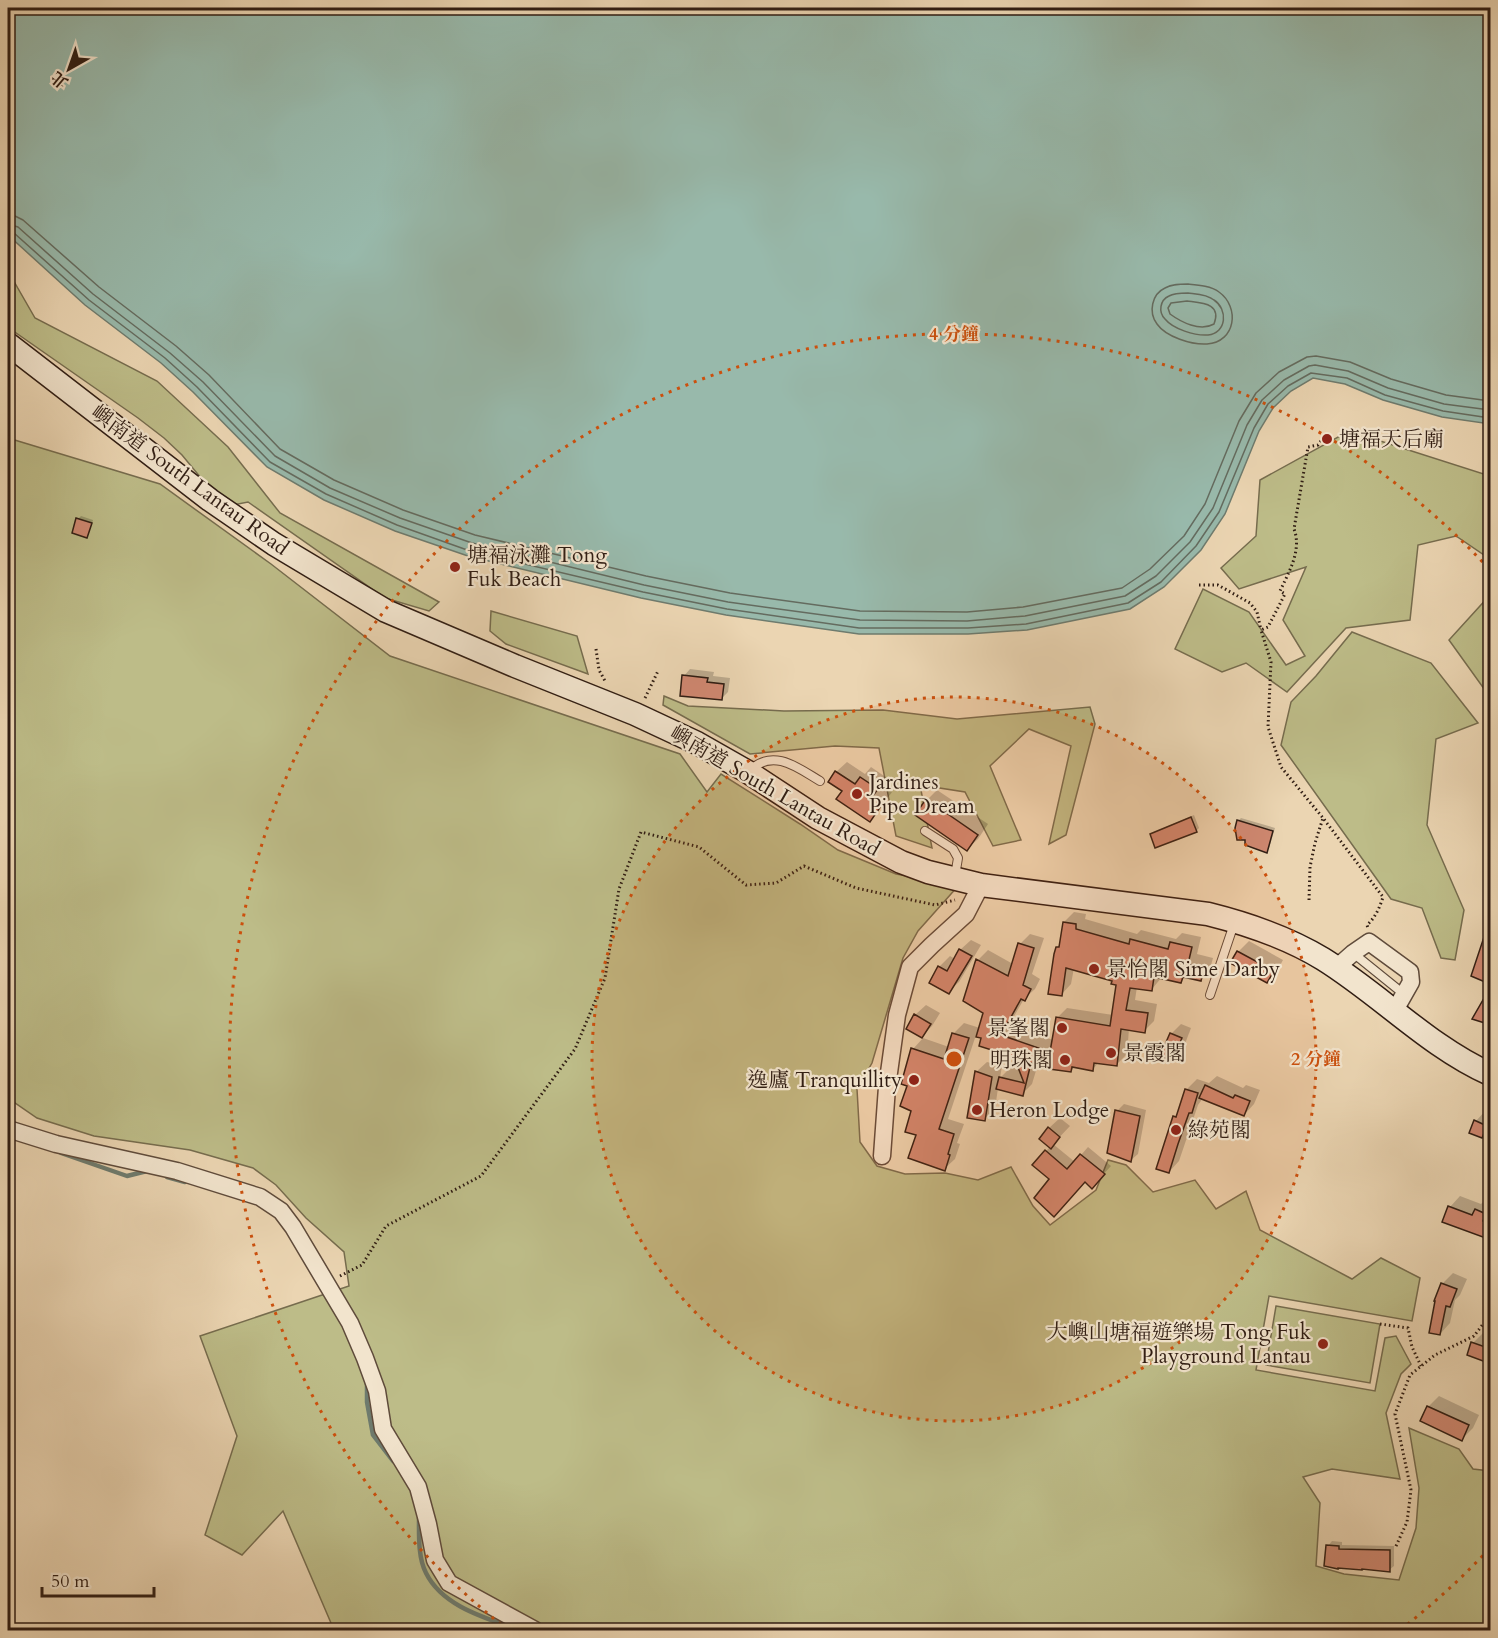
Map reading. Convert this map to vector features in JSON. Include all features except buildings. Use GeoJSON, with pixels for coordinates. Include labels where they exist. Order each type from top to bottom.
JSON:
{"type":"FeatureCollection","features":[{"type":"Feature","properties":{"kind":"main road","name":"嶼南道 South Lantau Road"},"geometry":{"type":"LineString","coordinates":[[8,345],[210,500],[243,523],[386,611],[635,714],[697,743],[818,818],[901,862],[978,890],[1208,914],[1235,921],[1344,961],[1400,1004],[1442,1047],[1491,1074]]}},
{"type":"Feature","properties":{"kind":"street"},"geometry":{"type":"LineString","coordinates":[[882,1156],[887,1087],[896,1026],[910,967],[966,915],[978,890]]}},
{"type":"Feature","properties":{"kind":"street"},"geometry":{"type":"LineString","coordinates":[[1344,961],[1369,942],[1410,972],[1411,982],[1400,1004]]}},
{"type":"Feature","properties":{"kind":"street"},"geometry":{"type":"LineString","coordinates":[[8,1129],[56,1144],[177,1171],[260,1197],[281,1211],[293,1227],[350,1323],[377,1391],[383,1429],[418,1488],[435,1560],[449,1582],[535,1630]]}},
{"type":"Feature","properties":{"kind":"lane"},"geometry":{"type":"LineString","coordinates":[[747,772],[758,763],[780,760],[792,764],[820,781]]}},
{"type":"Feature","properties":{"kind":"lane"},"geometry":{"type":"LineString","coordinates":[[925,831],[952,849],[958,858],[955,880]]}},
{"type":"Feature","properties":{"kind":"lane"},"geometry":{"type":"LineString","coordinates":[[1210,995],[1235,921]]}},
{"type":"Feature","properties":{"kind":"path"},"geometry":{"type":"LineString","coordinates":[[1261,630],[1268,627],[1285,594],[1280,591],[1290,570],[1296,549],[1297,538],[1294,529],[1308,447],[1318,445],[1321,441]]}},
{"type":"Feature","properties":{"kind":"path"},"geometry":{"type":"LineString","coordinates":[[1199,585],[1218,585],[1251,603],[1257,612],[1271,662],[1268,727],[1281,767],[1383,897],[1372,921],[1367,925],[1369,942]]}},
{"type":"Feature","properties":{"kind":"path"},"geometry":{"type":"LineString","coordinates":[[641,707],[658,671]]}},
{"type":"Feature","properties":{"kind":"path"},"geometry":{"type":"LineString","coordinates":[[1309,900],[1310,867],[1323,818]]}},
{"type":"Feature","properties":{"kind":"path"},"geometry":{"type":"LineString","coordinates":[[325,1284],[362,1265],[386,1226],[481,1176],[575,1049],[605,978],[619,889],[641,832],[699,847],[746,885],[776,883],[804,867],[856,888],[935,904],[978,890]]}},
{"type":"Feature","properties":{"kind":"path"},"geometry":{"type":"LineString","coordinates":[[1396,1546],[1407,1522],[1411,1490],[1395,1414],[1410,1375],[1435,1355],[1474,1336],[1491,1315]]}},
{"type":"Feature","properties":{"kind":"path"},"geometry":{"type":"LineString","coordinates":[[1380,1324],[1407,1328],[1412,1347],[1421,1366]]}},
{"type":"Feature","properties":{"kind":"shaded area"},"geometry":{"type":"Polygon","coordinates":[[[8,271],[35,318],[157,381],[228,447],[280,513],[439,602],[429,611],[385,598],[248,502],[233,505],[201,478],[164,438],[8,327],[8,271]]]}},
{"type":"Feature","properties":{"kind":"shaded area"},"geometry":{"type":"Polygon","coordinates":[[[1349,431],[1490,476],[1490,559],[1456,536],[1418,545],[1410,620],[1346,628],[1287,692],[1246,663],[1222,672],[1175,649],[1203,589],[1249,612],[1286,665],[1305,656],[1283,620],[1306,567],[1239,589],[1221,568],[1256,536],[1260,480],[1349,431]]]}},
{"type":"Feature","properties":{"kind":"shaded area"},"geometry":{"type":"Polygon","coordinates":[[[8,438],[160,484],[271,564],[390,656],[680,754],[707,792],[721,774],[838,850],[896,874],[959,885],[918,931],[903,958],[872,1063],[857,1089],[860,1142],[877,1166],[905,1174],[945,1173],[978,1180],[1011,1167],[1033,1206],[1050,1225],[1096,1190],[1108,1160],[1126,1165],[1153,1192],[1195,1180],[1216,1209],[1246,1191],[1260,1230],[1352,1279],[1381,1258],[1420,1278],[1412,1321],[1269,1296],[1256,1370],[1375,1391],[1385,1338],[1396,1336],[1411,1364],[1401,1374],[1386,1413],[1400,1479],[1332,1469],[1303,1477],[1320,1503],[1316,1566],[1344,1574],[1399,1580],[1416,1528],[1419,1488],[1409,1428],[1459,1449],[1473,1469],[1490,1471],[1490,1630],[334,1630],[283,1511],[242,1555],[205,1535],[237,1436],[200,1336],[349,1286],[344,1252],[306,1218],[276,1185],[253,1168],[190,1150],[94,1136],[37,1118],[8,1098],[8,438]]]}},
{"type":"Feature","properties":{"kind":"shaded area"},"geometry":{"type":"Polygon","coordinates":[[[1490,595],[1490,695],[1449,640],[1490,595]]]}},
{"type":"Feature","properties":{"kind":"shaded area"},"geometry":{"type":"Polygon","coordinates":[[[491,611],[577,636],[588,674],[506,644],[490,631],[491,611]]]}},
{"type":"Feature","properties":{"kind":"shaded area"},"geometry":{"type":"Polygon","coordinates":[[[1352,632],[1431,663],[1478,723],[1436,739],[1427,825],[1464,910],[1455,960],[1441,958],[1422,908],[1391,899],[1281,745],[1291,702],[1352,632]]]}},
{"type":"Feature","properties":{"kind":"shaded area"},"geometry":{"type":"Polygon","coordinates":[[[664,696],[688,706],[784,711],[883,710],[957,719],[1090,707],[1095,724],[1066,835],[1049,844],[1071,746],[1029,729],[990,766],[1021,840],[993,846],[965,792],[920,785],[932,848],[896,836],[879,748],[835,746],[750,754],[663,705],[664,696]]]}},
{"type":"Feature","properties":{"kind":"shaded area","name":"大嶼山塘福遊樂場 Tong Fuk Playground Lantau"},"geometry":{"type":"Polygon","coordinates":[[[1276,1306],[1380,1324],[1370,1383],[1266,1365],[1276,1306]]]}},
{"type":"Feature","properties":{"kind":"water"},"geometry":{"type":"Polygon","coordinates":[[[8,8],[1490,8],[1490,424],[1442,417],[1383,400],[1345,384],[1313,378],[1291,391],[1273,408],[1259,431],[1225,514],[1201,550],[1164,587],[1130,609],[1027,630],[968,634],[859,634],[726,615],[641,598],[468,556],[395,531],[324,500],[267,467],[161,363],[85,305],[8,235],[8,8]]]}},
{"type":"Feature","properties":{"kind":"waterway"},"geometry":{"type":"LineString","coordinates":[[61,1153],[127,1176],[147,1171]]}},
{"type":"Feature","properties":{"kind":"waterway"},"geometry":{"type":"LineString","coordinates":[[167,1177],[185,1182]]}},
{"type":"Feature","properties":{"kind":"waterway"},"geometry":{"type":"LineString","coordinates":[[367,1384],[367,1402],[373,1435],[393,1461]]}},
{"type":"Feature","properties":{"kind":"waterway"},"geometry":{"type":"LineString","coordinates":[[419,1518],[419,1546],[422,1560],[426,1573],[434,1585],[443,1595],[466,1610],[519,1630]]}},
{"type":"Feature","properties":{"kind":"place","name":"塘福天后廟"},"geometry":{"type":"Point","coordinates":[1327,439]}},
{"type":"Feature","properties":{"kind":"place","name":"塘褔泳灘 Tong Fuk Beach"},"geometry":{"type":"Point","coordinates":[455,567]}},
{"type":"Feature","properties":{"kind":"place","name":"Jardines Pipe Dream"},"geometry":{"type":"Point","coordinates":[857,794]}},
{"type":"Feature","properties":{"kind":"place","name":"景怡閣 Sime Darby"},"geometry":{"type":"Point","coordinates":[1094,969]}},
{"type":"Feature","properties":{"kind":"place","name":"景峯閣"},"geometry":{"type":"Point","coordinates":[1062,1028]}},
{"type":"Feature","properties":{"kind":"place","name":"景霞閣"},"geometry":{"type":"Point","coordinates":[1111,1053]}},
{"type":"Feature","properties":{"kind":"place","name":"明珠閣"},"geometry":{"type":"Point","coordinates":[1065,1060]}},
{"type":"Feature","properties":{"kind":"place","name":"逸廬 Tranquillity"},"geometry":{"type":"Point","coordinates":[914,1080]}},
{"type":"Feature","properties":{"kind":"place","name":"Heron Lodge"},"geometry":{"type":"Point","coordinates":[977,1110]}},
{"type":"Feature","properties":{"kind":"place","name":"綠苑閣"},"geometry":{"type":"Point","coordinates":[1176,1130]}},
{"type":"Feature","properties":{"kind":"place","name":"大嶼山塘福遊樂場 Tong Fuk Playground Lantau"},"geometry":{"type":"Point","coordinates":[1323,1344]}}]}
